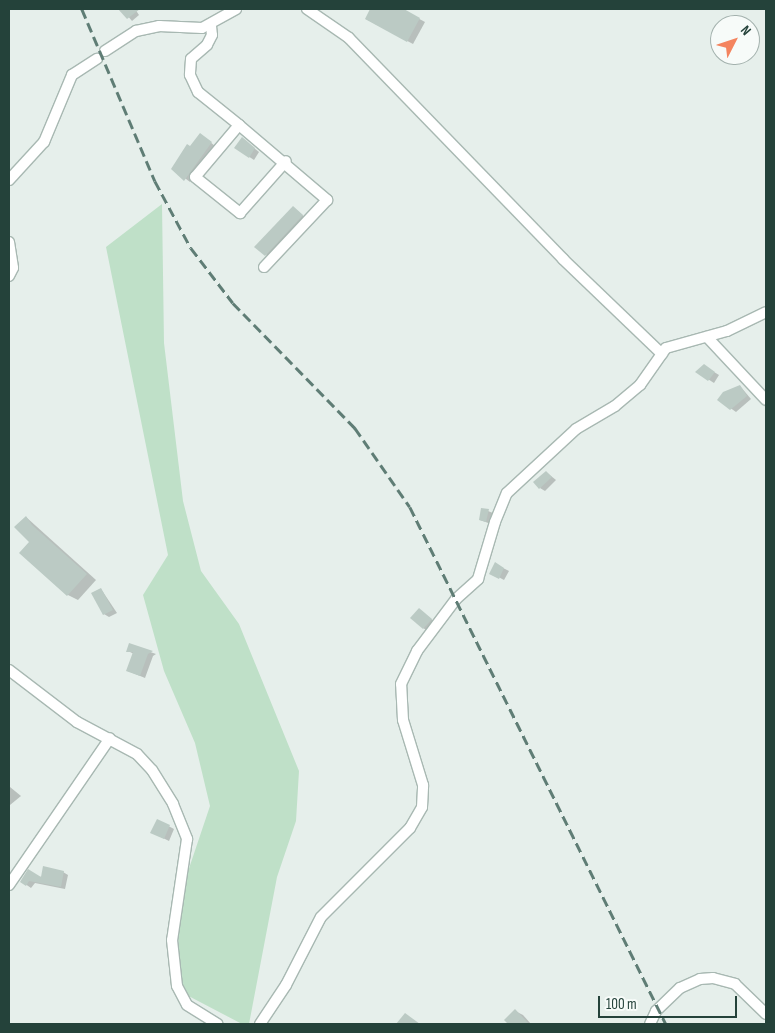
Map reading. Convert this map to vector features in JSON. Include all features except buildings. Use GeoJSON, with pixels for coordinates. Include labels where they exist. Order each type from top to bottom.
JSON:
{"type":"FeatureCollection","features":[{"type":"Feature","properties":{"kind":"street"},"geometry":{"type":"LineString","coordinates":[[105,51],[122,37],[148,27],[211,26],[236,9]]}},
{"type":"Feature","properties":{"kind":"street"},"geometry":{"type":"LineString","coordinates":[[306,9],[350,38],[563,259],[662,354]]}},
{"type":"Feature","properties":{"kind":"street"},"geometry":{"type":"LineString","coordinates":[[211,26],[212,35],[207,45],[191,60],[190,75],[198,92],[286,161],[327,200],[264,267]]}},
{"type":"Feature","properties":{"kind":"street"},"geometry":{"type":"LineString","coordinates":[[9,180],[44,142],[72,75],[97,59]]}},
{"type":"Feature","properties":{"kind":"street"},"geometry":{"type":"LineString","coordinates":[[239,125],[195,177],[240,213],[286,161]]}},
{"type":"Feature","properties":{"kind":"street"},"geometry":{"type":"LineString","coordinates":[[9,242],[13,268],[9,276]]}},
{"type":"Feature","properties":{"kind":"street"},"geometry":{"type":"LineString","coordinates":[[260,1024],[286,985],[321,917],[410,828],[422,807],[423,785],[403,720],[401,684],[423,644],[456,599],[478,579],[503,500],[576,429],[616,406],[640,385],[666,348],[707,337],[766,312]]}},
{"type":"Feature","properties":{"kind":"street"},"geometry":{"type":"LineString","coordinates":[[707,337],[766,400]]}},
{"type":"Feature","properties":{"kind":"street"},"geometry":{"type":"LineString","coordinates":[[9,670],[77,722],[137,754],[152,770],[186,832],[172,963],[176,986],[187,1005],[218,1024]]}},
{"type":"Feature","properties":{"kind":"street"},"geometry":{"type":"LineString","coordinates":[[9,885],[110,738]]}},
{"type":"Feature","properties":{"kind":"street"},"geometry":{"type":"LineString","coordinates":[[650,1024],[656,1011],[680,988],[700,979],[713,978],[735,984],[766,1014]]}},
{"type":"Feature","properties":{"kind":"green space"},"geometry":{"type":"Polygon","coordinates":[[[162,204],[164,343],[183,501],[201,571],[239,624],[299,771],[296,821],[277,877],[249,1024],[242,1024],[179,991],[178,901],[210,806],[195,743],[164,671],[143,595],[168,555],[106,247],[162,204]]]}},
{"type":"Feature","properties":{"kind":"railway"},"geometry":{"type":"LineString","coordinates":[[82,9],[155,181],[191,248],[233,303],[355,428],[410,507],[666,1024]]}}]}
